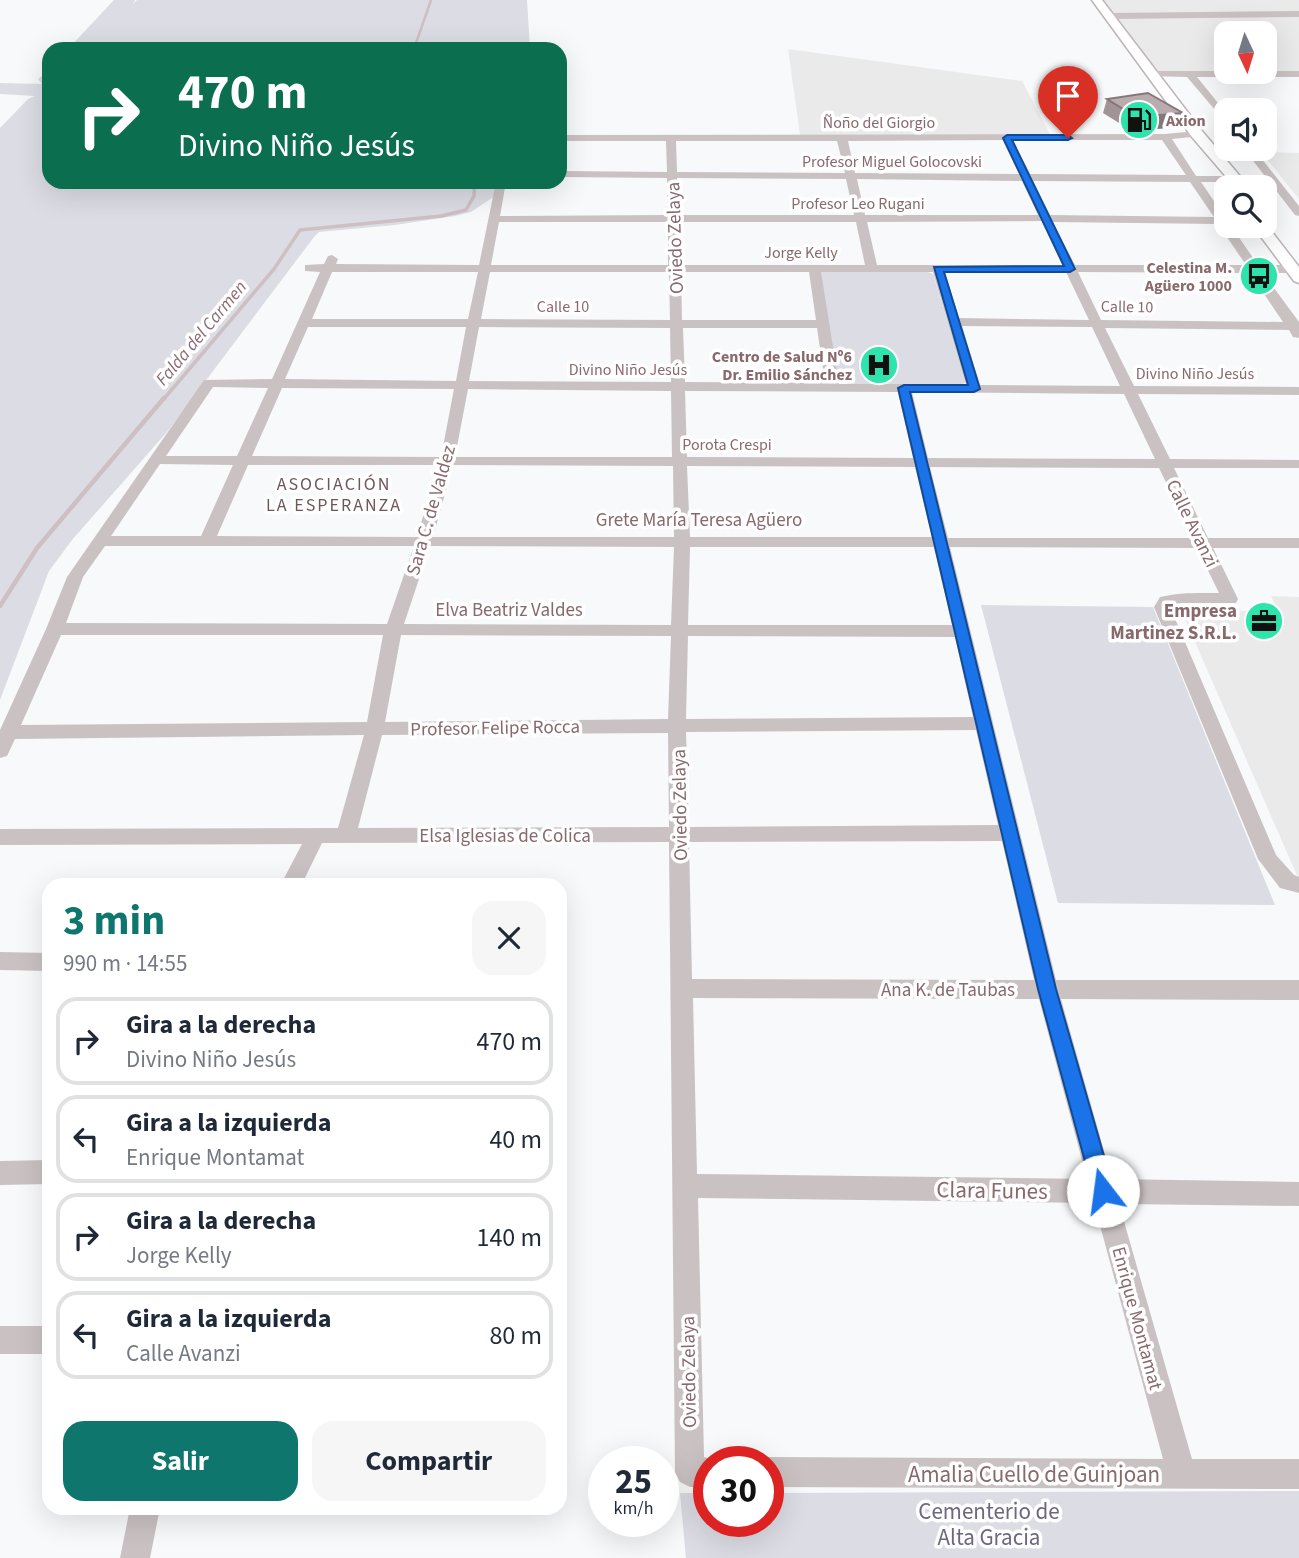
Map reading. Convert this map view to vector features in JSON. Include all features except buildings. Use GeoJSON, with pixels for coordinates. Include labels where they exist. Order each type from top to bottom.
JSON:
{"type":"FeatureCollection","features":[{"type":"Feature","properties":{"kind":"main road"},"geometry":{"type":"LineString","coordinates":[[1097,0],[1232,175]]}},
{"type":"Feature","properties":{"kind":"main road"},"geometry":{"type":"LineString","coordinates":[[1198,134],[1222,175]]}},
{"type":"Feature","properties":{"kind":"main road"},"geometry":{"type":"LineString","coordinates":[[1270,238],[1297,270]]}},
{"type":"Feature","properties":{"kind":"main road"},"geometry":{"type":"LineString","coordinates":[[1277,238],[1297,270]]}},
{"type":"Feature","properties":{"kind":"street"},"geometry":{"type":"LineString","coordinates":[[1286,14],[1299,26]]}},
{"type":"Feature","properties":{"kind":"street"},"geometry":{"type":"LineString","coordinates":[[1108,16],[1299,14]]}},
{"type":"Feature","properties":{"kind":"street"},"geometry":{"type":"LineString","coordinates":[[1153,74],[1299,74]]}},
{"type":"Feature","properties":{"kind":"street"},"geometry":{"type":"LineString","coordinates":[[1190,74],[1214,104]]}},
{"type":"Feature","properties":{"kind":"street","name":"Ñoño del Giorgio"},"geometry":{"type":"LineString","coordinates":[[567,138],[1165,137],[1198,134]]}},
{"type":"Feature","properties":{"kind":"street"},"geometry":{"type":"LineString","coordinates":[[1165,137],[1214,210]]}},
{"type":"Feature","properties":{"kind":"street","name":"Oviedo Zelaya"},"geometry":{"type":"LineString","coordinates":[[671,138],[682,540],[677,726],[685,1186],[698,1446]]}},
{"type":"Feature","properties":{"kind":"street"},"geometry":{"type":"LineString","coordinates":[[842,138],[873,268]]}},
{"type":"Feature","properties":{"kind":"street","name":"Calle Avanzi"},"geometry":{"type":"LineString","coordinates":[[1007,138],[1230,599],[1181,598],[1167,601],[1163,607],[1268,859],[1287,882],[1299,885]]}},
{"type":"Feature","properties":{"kind":"street"},"geometry":{"type":"LineString","coordinates":[[1258,161],[1299,213]]}},
{"type":"Feature","properties":{"kind":"street","name":"Profesor Miguel Golocovski"},"geometry":{"type":"LineString","coordinates":[[567,174],[1192,178],[1214,181]]}},
{"type":"Feature","properties":{"kind":"street","name":"Sara C. de Valdez"},"geometry":{"type":"LineString","coordinates":[[346,836],[375,728],[393,630],[424,540],[447,461],[500,189]]}},
{"type":"Feature","properties":{"kind":"street","name":"Profesor Leo Rugani"},"geometry":{"type":"LineString","coordinates":[[494,219],[1046,218],[1214,221]]}},
{"type":"Feature","properties":{"kind":"street"},"geometry":{"type":"LineString","coordinates":[[1233,238],[1297,329]]}},
{"type":"Feature","properties":{"kind":"street"},"geometry":{"type":"LineString","coordinates":[[206,541],[330,263]]}},
{"type":"Feature","properties":{"kind":"street","name":"Jorge Kelly"},"geometry":{"type":"LineString","coordinates":[[309,268],[330,263],[484,267],[1297,270]]}},
{"type":"Feature","properties":{"kind":"street"},"geometry":{"type":"LineString","coordinates":[[814,268],[833,388]]}},
{"type":"Feature","properties":{"kind":"street"},"geometry":{"type":"LineString","coordinates":[[938,269],[974,389]]}},
{"type":"Feature","properties":{"kind":"street","name":"Calle 10"},"geometry":{"type":"LineString","coordinates":[[954,322],[1297,329]]}},
{"type":"Feature","properties":{"kind":"street","name":"Calle 10"},"geometry":{"type":"LineString","coordinates":[[304,323],[823,324]]}},
{"type":"Feature","properties":{"kind":"street","name":"Divino Niño Jesús"},"geometry":{"type":"LineString","coordinates":[[155,460],[209,383],[1299,391]]}},
{"type":"Feature","properties":{"kind":"street","name":"Enrique Montamat"},"geometry":{"type":"LineString","coordinates":[[904,388],[1047,989],[1182,1474]]}},
{"type":"Feature","properties":{"kind":"street"},"geometry":{"type":"LineString","coordinates":[[0,751],[55,629],[75,577],[155,460]]}},
{"type":"Feature","properties":{"kind":"street","name":"Porota Crespi"},"geometry":{"type":"LineString","coordinates":[[155,460],[1299,464]]}},
{"type":"Feature","properties":{"kind":"street","name":"Grete María Teresa Agüero"},"geometry":{"type":"LineString","coordinates":[[99,541],[1299,543]]}},
{"type":"Feature","properties":{"kind":"street","name":"Elva Beatriz Valdes"},"geometry":{"type":"LineString","coordinates":[[55,629],[962,631]]}},
{"type":"Feature","properties":{"kind":"street","name":"Profesor Felipe Rocca"},"geometry":{"type":"LineString","coordinates":[[8,732],[983,723]]}},
{"type":"Feature","properties":{"kind":"street","name":"Elsa Iglesias de Colica"},"geometry":{"type":"LineString","coordinates":[[0,837],[1010,833]]}},
{"type":"Feature","properties":{"kind":"street"},"geometry":{"type":"LineString","coordinates":[[294,878],[316,836]]}},
{"type":"Feature","properties":{"kind":"street"},"geometry":{"type":"LineString","coordinates":[[0,961],[42,962]]}},
{"type":"Feature","properties":{"kind":"street","name":"Ana K. de Taubas"},"geometry":{"type":"LineString","coordinates":[[681,988],[1299,990]]}},
{"type":"Feature","properties":{"kind":"street"},"geometry":{"type":"LineString","coordinates":[[0,1172],[42,1172]]}},
{"type":"Feature","properties":{"kind":"street","name":"Clara Funes"},"geometry":{"type":"LineString","coordinates":[[685,1186],[1299,1194]]}},
{"type":"Feature","properties":{"kind":"street"},"geometry":{"type":"LineString","coordinates":[[0,1340],[42,1340]]}},
{"type":"Feature","properties":{"kind":"street","name":"Amalia Cuello de Guinjoan"},"geometry":{"type":"LineString","coordinates":[[784,1472],[1299,1474]]}},
{"type":"Feature","properties":{"kind":"street"},"geometry":{"type":"LineString","coordinates":[[135,1558],[144,1515]]}},
{"type":"Feature","properties":{"kind":"shaded area"},"geometry":{"type":"Polygon","coordinates":[[[1098,0],[1299,0],[1299,73],[1278,73],[1278,21],[1214,21],[1214,74],[1153,74],[1098,0]]]}},
{"type":"Feature","properties":{"kind":"shaded area"},"geometry":{"type":"Polygon","coordinates":[[[788,49],[1022,81],[1051,136],[800,135],[788,49]]]}},
{"type":"Feature","properties":{"kind":"shaded area"},"geometry":{"type":"Polygon","coordinates":[[[1277,152],[1299,153],[1299,199],[1268,161],[1277,161],[1277,152]]]}},
{"type":"Feature","properties":{"kind":"shaded area"},"geometry":{"type":"Polygon","coordinates":[[[1271,596],[1299,597],[1299,880],[1181,610],[1278,611],[1271,596]]]}},
{"type":"Feature","properties":{"kind":"green space"},"geometry":{"type":"Polygon","coordinates":[[[114,0],[135,0],[133,4],[137,0],[527,0],[530,42],[75,42],[114,0]]]}},
{"type":"Feature","properties":{"kind":"green space"},"geometry":{"type":"Polygon","coordinates":[[[0,83],[42,84],[42,189],[494,189],[495,196],[471,212],[455,216],[319,232],[314,237],[167,432],[72,540],[49,571],[0,700],[0,128],[28,99],[35,96],[0,94],[0,83]]]}},
{"type":"Feature","properties":{"kind":"green space"},"geometry":{"type":"Polygon","coordinates":[[[820,273],[933,274],[966,382],[961,385],[850,385],[838,378],[820,273]]]}},
{"type":"Feature","properties":{"kind":"green space"},"geometry":{"type":"Polygon","coordinates":[[[981,605],[1153,607],[1275,905],[1058,903],[981,605]]]}},
{"type":"Feature","properties":{"kind":"green space","name":"Cementerio de Alta Gracia"},"geometry":{"type":"Polygon","coordinates":[[[1299,1491],[1299,1558],[686,1558],[680,1493],[693,1493],[693,1537],[784,1537],[784,1493],[1299,1491]]]}},
{"type":"Feature","properties":{"kind":"waterway","name":"Falda del Carmen"},"geometry":{"type":"LineString","coordinates":[[416,42],[431,0]]}},
{"type":"Feature","properties":{"kind":"waterway","name":"Falda del Carmen"},"geometry":{"type":"LineString","coordinates":[[163,400],[274,269],[300,230],[441,216],[466,210],[474,196],[474,189]]}},
{"type":"Feature","properties":{"kind":"waterway","name":"Falda del Carmen"},"geometry":{"type":"LineString","coordinates":[[0,606],[37,548],[164,398]]}},
{"type":"Feature","properties":{"kind":"place","name":"Axion"},"geometry":{"type":"Point","coordinates":[1139,120]}},
{"type":"Feature","properties":{"kind":"place","name":"Celestina M. Agüero 1000"},"geometry":{"type":"Point","coordinates":[1259,276]}},
{"type":"Feature","properties":{"kind":"place","name":"Centro de Salud Nº6 Dr. Emilio Sánchez"},"geometry":{"type":"Point","coordinates":[879,365]}},
{"type":"Feature","properties":{"kind":"place","name":"Empresa Martinez S.R.L."},"geometry":{"type":"Point","coordinates":[1264,621]}},
{"type":"Feature","properties":{"kind":"district","name":"ASOCIACIÓN LA ESPERANZA"},"geometry":{"type":"Point","coordinates":[334,494]}},
{"type":"Feature","properties":{"kind":"route"},"geometry":{"type":"LineString","coordinates":[[1068,138],[1007,138],[1070,269],[938,269],[974,389],[904,388],[1047,989],[1103,1191]]}}]}
